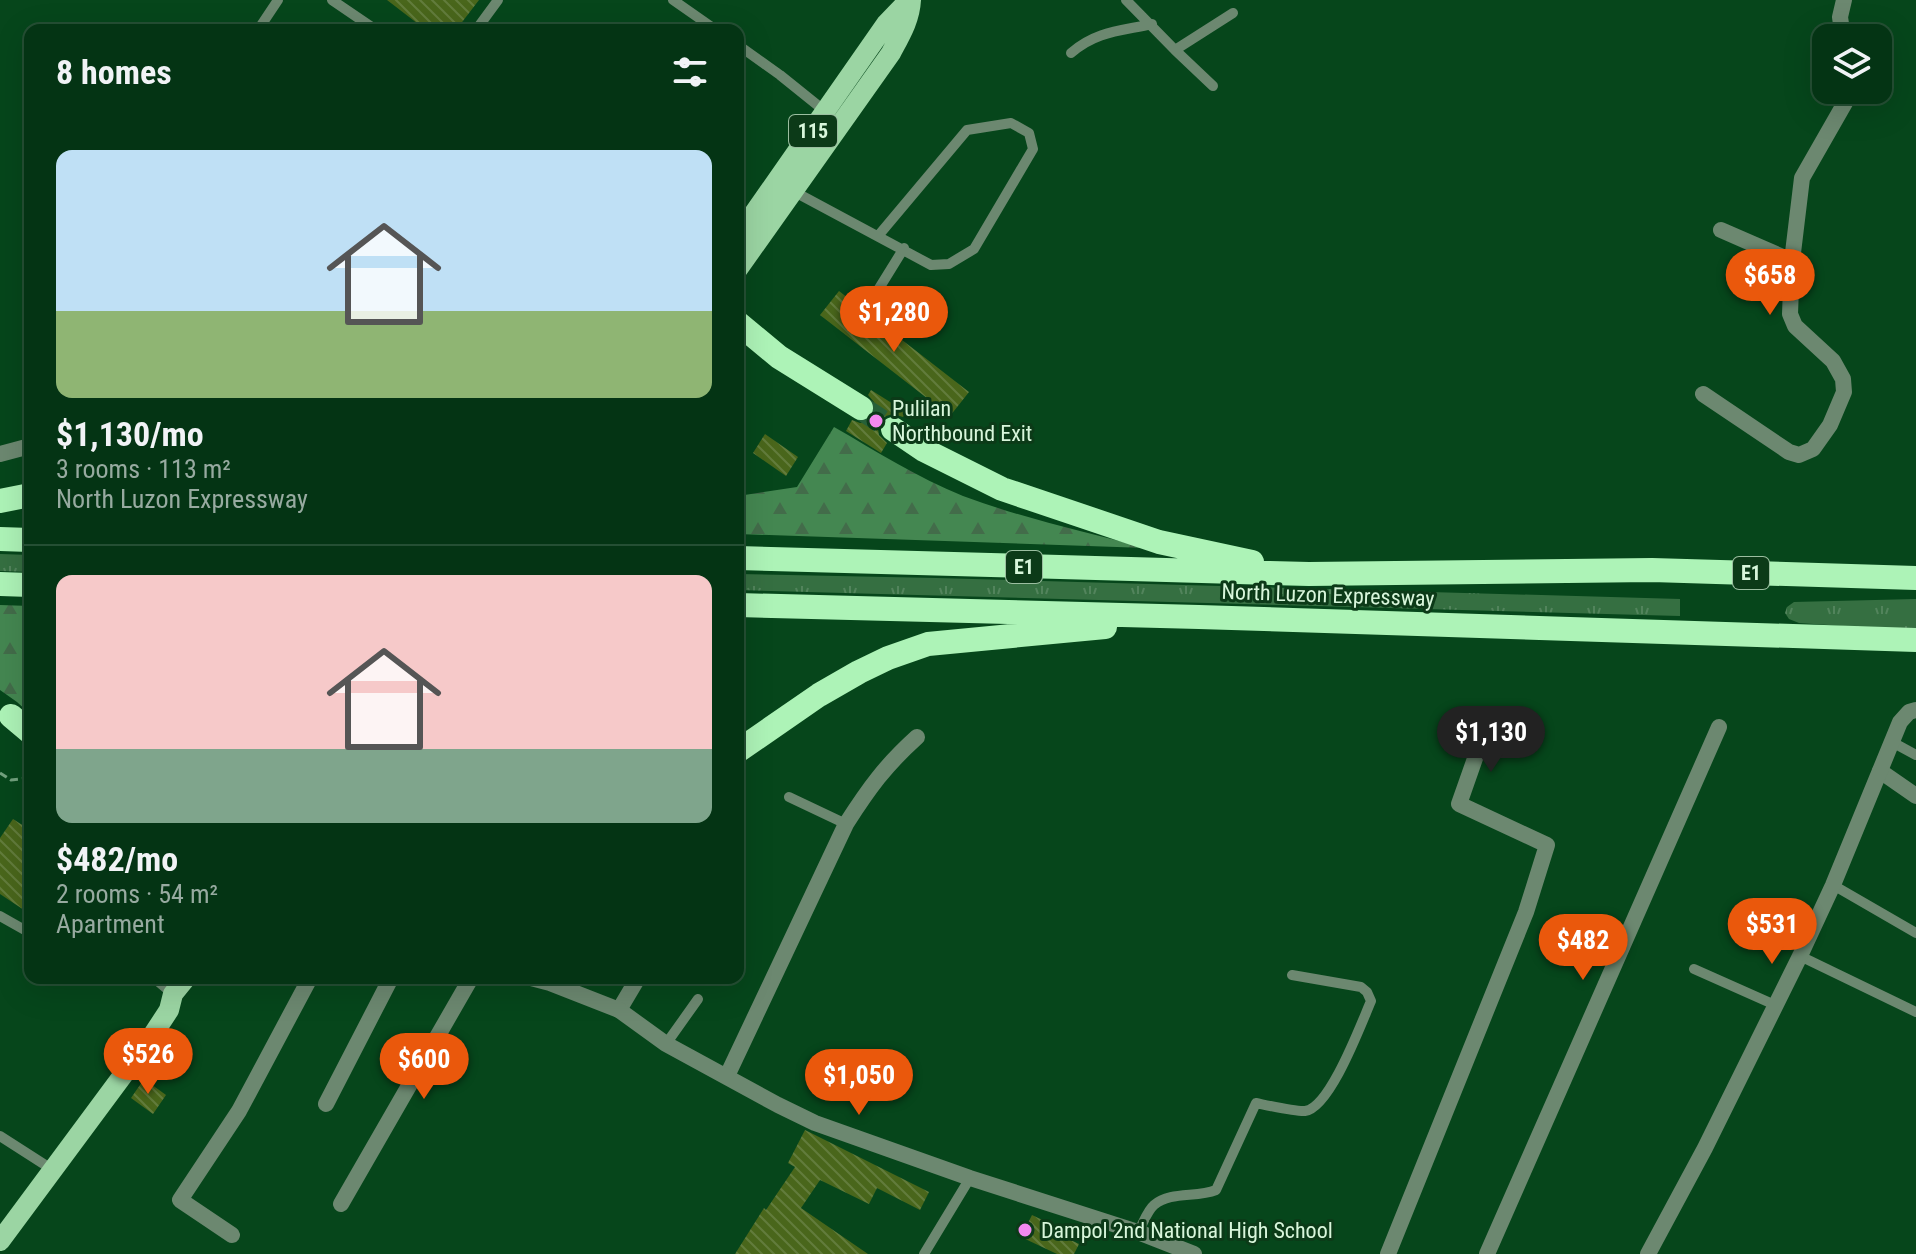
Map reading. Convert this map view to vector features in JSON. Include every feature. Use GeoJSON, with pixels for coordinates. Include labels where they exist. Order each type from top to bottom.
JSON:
{"type":"FeatureCollection","features":[{"type":"Feature","properties":{"kind":"highway"},"geometry":{"type":"LineString","coordinates":[[744,328],[779,357],[861,408]]}},
{"type":"Feature","properties":{"kind":"highway"},"geometry":{"type":"LineString","coordinates":[[893,429],[924,450],[1002,489],[1159,542],[1309,574]]}},
{"type":"Feature","properties":{"kind":"highway"},"geometry":{"type":"LineString","coordinates":[[0,501],[24,496]]}},
{"type":"Feature","properties":{"kind":"highway"},"geometry":{"type":"LineString","coordinates":[[0,539],[24,540]]}},
{"type":"Feature","properties":{"kind":"highway","name":"North Luzon Expressway"},"geometry":{"type":"LineString","coordinates":[[744,558],[1309,574],[1652,570],[1916,578]]}},
{"type":"Feature","properties":{"kind":"highway"},"geometry":{"type":"LineString","coordinates":[[0,584],[24,585]]}},
{"type":"Feature","properties":{"kind":"highway","name":"North Luzon Expressway"},"geometry":{"type":"LineString","coordinates":[[744,605],[1916,640]]}},
{"type":"Feature","properties":{"kind":"highway"},"geometry":{"type":"LineString","coordinates":[[744,747],[819,695],[859,672],[928,644],[1199,617]]}},
{"type":"Feature","properties":{"kind":"highway"},"geometry":{"type":"LineString","coordinates":[[11,716],[24,727]]}},
{"type":"Feature","properties":{"kind":"main road","name":"115"},"geometry":{"type":"LineString","coordinates":[[744,228],[886,24],[910,0]]}},
{"type":"Feature","properties":{"kind":"main road","name":"115"},"geometry":{"type":"LineString","coordinates":[[744,260],[891,53],[910,12],[910,0]]}},
{"type":"Feature","properties":{"kind":"main road"},"geometry":{"type":"LineString","coordinates":[[0,1241],[152,1036],[177,996]]}},
{"type":"Feature","properties":{"kind":"street"},"geometry":{"type":"LineString","coordinates":[[1841,24],[1844,0]]}},
{"type":"Feature","properties":{"kind":"street"},"geometry":{"type":"LineString","coordinates":[[1703,394],[1789,452],[1799,455],[1813,449],[1830,425],[1844,392],[1843,379],[1833,361],[1795,326],[1790,314],[1792,261],[1802,178],[1844,104]]}},
{"type":"Feature","properties":{"kind":"street"},"geometry":{"type":"LineString","coordinates":[[1721,230],[1792,261]]}},
{"type":"Feature","properties":{"kind":"street"},"geometry":{"type":"LineString","coordinates":[[0,454],[24,448]]}},
{"type":"Feature","properties":{"kind":"street"},"geometry":{"type":"LineString","coordinates":[[1648,1254],[1705,1148],[1800,956],[1833,885],[1900,722],[1909,712],[1916,710]]}},
{"type":"Feature","properties":{"kind":"street"},"geometry":{"type":"LineString","coordinates":[[1487,1254],[1719,727]]}},
{"type":"Feature","properties":{"kind":"street"},"geometry":{"type":"LineString","coordinates":[[1388,1254],[1526,912],[1547,845],[1459,804],[1485,730]]}},
{"type":"Feature","properties":{"kind":"street"},"geometry":{"type":"LineString","coordinates":[[727,1076],[846,824],[870,787],[917,737]]}},
{"type":"Feature","properties":{"kind":"street"},"geometry":{"type":"LineString","coordinates":[[1880,771],[1916,796]]}},
{"type":"Feature","properties":{"kind":"street"},"geometry":{"type":"LineString","coordinates":[[232,1235],[180,1200],[239,1111],[307,984]]}},
{"type":"Feature","properties":{"kind":"street"},"geometry":{"type":"LineString","coordinates":[[326,1104],[388,984]]}},
{"type":"Feature","properties":{"kind":"street"},"geometry":{"type":"LineString","coordinates":[[341,1204],[468,984]]}},
{"type":"Feature","properties":{"kind":"street"},"geometry":{"type":"LineString","coordinates":[[553,984],[619,1010],[666,1044],[815,1123],[970,1178],[1138,1232],[1159,1248],[1194,1254]]}},
{"type":"Feature","properties":{"kind":"street"},"geometry":{"type":"LineString","coordinates":[[619,1010],[634,984]]}},
{"type":"Feature","properties":{"kind":"lane"},"geometry":{"type":"LineString","coordinates":[[262,24],[278,0]]}},
{"type":"Feature","properties":{"kind":"lane"},"geometry":{"type":"LineString","coordinates":[[332,0],[367,24]]}},
{"type":"Feature","properties":{"kind":"lane"},"geometry":{"type":"LineString","coordinates":[[480,24],[498,0]]}},
{"type":"Feature","properties":{"kind":"lane"},"geometry":{"type":"LineString","coordinates":[[673,0],[707,24]]}},
{"type":"Feature","properties":{"kind":"lane"},"geometry":{"type":"LineString","coordinates":[[1127,0],[1213,86]]}},
{"type":"Feature","properties":{"kind":"lane"},"geometry":{"type":"LineString","coordinates":[[1175,50],[1233,13]]}},
{"type":"Feature","properties":{"kind":"lane"},"geometry":{"type":"LineString","coordinates":[[1071,53],[1084,41],[1103,34],[1152,24]]}},
{"type":"Feature","properties":{"kind":"lane"},"geometry":{"type":"LineString","coordinates":[[744,49],[826,112]]}},
{"type":"Feature","properties":{"kind":"lane"},"geometry":{"type":"LineString","coordinates":[[793,191],[931,265],[949,264],[974,249],[1033,149],[1029,133],[1011,123],[967,130],[878,236]]}},
{"type":"Feature","properties":{"kind":"lane"},"geometry":{"type":"LineString","coordinates":[[870,303],[904,248]]}},
{"type":"Feature","properties":{"kind":"lane"},"geometry":{"type":"LineString","coordinates":[[1892,742],[1916,755]]}},
{"type":"Feature","properties":{"kind":"lane"},"geometry":{"type":"LineString","coordinates":[[789,797],[846,824]]}},
{"type":"Feature","properties":{"kind":"lane"},"geometry":{"type":"LineString","coordinates":[[1833,885],[1916,933]]}},
{"type":"Feature","properties":{"kind":"lane"},"geometry":{"type":"LineString","coordinates":[[0,916],[24,930]]}},
{"type":"Feature","properties":{"kind":"lane"},"geometry":{"type":"LineString","coordinates":[[1800,956],[1916,1012]]}},
{"type":"Feature","properties":{"kind":"lane"},"geometry":{"type":"LineString","coordinates":[[1694,969],[1775,1005]]}},
{"type":"Feature","properties":{"kind":"lane"},"geometry":{"type":"LineString","coordinates":[[1138,1232],[1152,1206],[1170,1197],[1206,1194],[1216,1190],[1256,1103],[1305,1112],[1317,1106],[1333,1085],[1371,1001],[1361,987],[1292,975]]}},
{"type":"Feature","properties":{"kind":"lane"},"geometry":{"type":"LineString","coordinates":[[666,1044],[698,999]]}},
{"type":"Feature","properties":{"kind":"lane"},"geometry":{"type":"LineString","coordinates":[[0,1136],[53,1170]]}},
{"type":"Feature","properties":{"kind":"lane"},"geometry":{"type":"LineString","coordinates":[[924,1254],[970,1178]]}},
{"type":"Feature","properties":{"kind":"path"},"geometry":{"type":"LineString","coordinates":[[0,773],[11,780],[24,779]]}},
{"type":"Feature","properties":{"kind":"green space"},"geometry":{"type":"Polygon","coordinates":[[[834,427],[913,473],[963,496],[1031,518],[1146,548],[744,534],[744,495],[797,487],[834,427]]]}},
{"type":"Feature","properties":{"kind":"green space"},"geometry":{"type":"Polygon","coordinates":[[[0,554],[24,555],[24,572],[0,571],[0,554]]]}},
{"type":"Feature","properties":{"kind":"green space"},"geometry":{"type":"Polygon","coordinates":[[[744,574],[1680,599],[1680,616],[744,590],[744,574]]]}},
{"type":"Feature","properties":{"kind":"green space"},"geometry":{"type":"Polygon","coordinates":[[[1916,599],[1916,631],[1799,623],[1789,619],[1785,613],[1794,602],[1916,599]]]}},
{"type":"Feature","properties":{"kind":"green space"},"geometry":{"type":"Polygon","coordinates":[[[0,605],[24,606],[24,708],[0,690],[0,605]]]}},
{"type":"Feature","properties":{"kind":"building"},"geometry":{"type":"Polygon","coordinates":[[[387,0],[479,0],[461,24],[418,24],[387,0]]]}},
{"type":"Feature","properties":{"kind":"building"},"geometry":{"type":"Polygon","coordinates":[[[839,291],[969,392],[950,416],[820,315],[839,291]]]}},
{"type":"Feature","properties":{"kind":"building","name":"Pulilan Northbound Exit"},"geometry":{"type":"Polygon","coordinates":[[[871,390],[906,412],[903,417],[893,414],[880,421],[879,435],[887,443],[881,453],[846,431],[852,420],[867,422],[874,415],[876,408],[868,395],[871,390]]]}},
{"type":"Feature","properties":{"kind":"building"},"geometry":{"type":"Polygon","coordinates":[[[765,434],[798,457],[786,476],[753,453],[765,434]]]}},
{"type":"Feature","properties":{"kind":"building"},"geometry":{"type":"Polygon","coordinates":[[[13,819],[24,826],[24,910],[0,894],[0,838],[13,819]]]}},
{"type":"Feature","properties":{"kind":"building"},"geometry":{"type":"Polygon","coordinates":[[[144,1079],[166,1095],[153,1114],[131,1098],[144,1079]]]}},
{"type":"Feature","properties":{"kind":"building"},"geometry":{"type":"Polygon","coordinates":[[[805,1130],[929,1192],[920,1210],[877,1188],[869,1204],[820,1180],[801,1208],[868,1254],[735,1254],[795,1167],[788,1163],[805,1130]]]}},
{"type":"Feature","properties":{"kind":"building"},"geometry":{"type":"Polygon","coordinates":[[[1032,1215],[1059,1228],[1056,1233],[1079,1244],[1074,1254],[1057,1254],[1021,1237],[1032,1215]]]}},
{"type":"Feature","properties":{"kind":"tunnel"},"geometry":{"type":"LineString","coordinates":[[861,408],[893,429]]}},
{"type":"Feature","properties":{"kind":"place","name":"Pulilan Northbound Exit"},"geometry":{"type":"Point","coordinates":[876,421]}},
{"type":"Feature","properties":{"kind":"place","name":"Dampol 2nd National High School"},"geometry":{"type":"Point","coordinates":[1025,1230]}}]}
